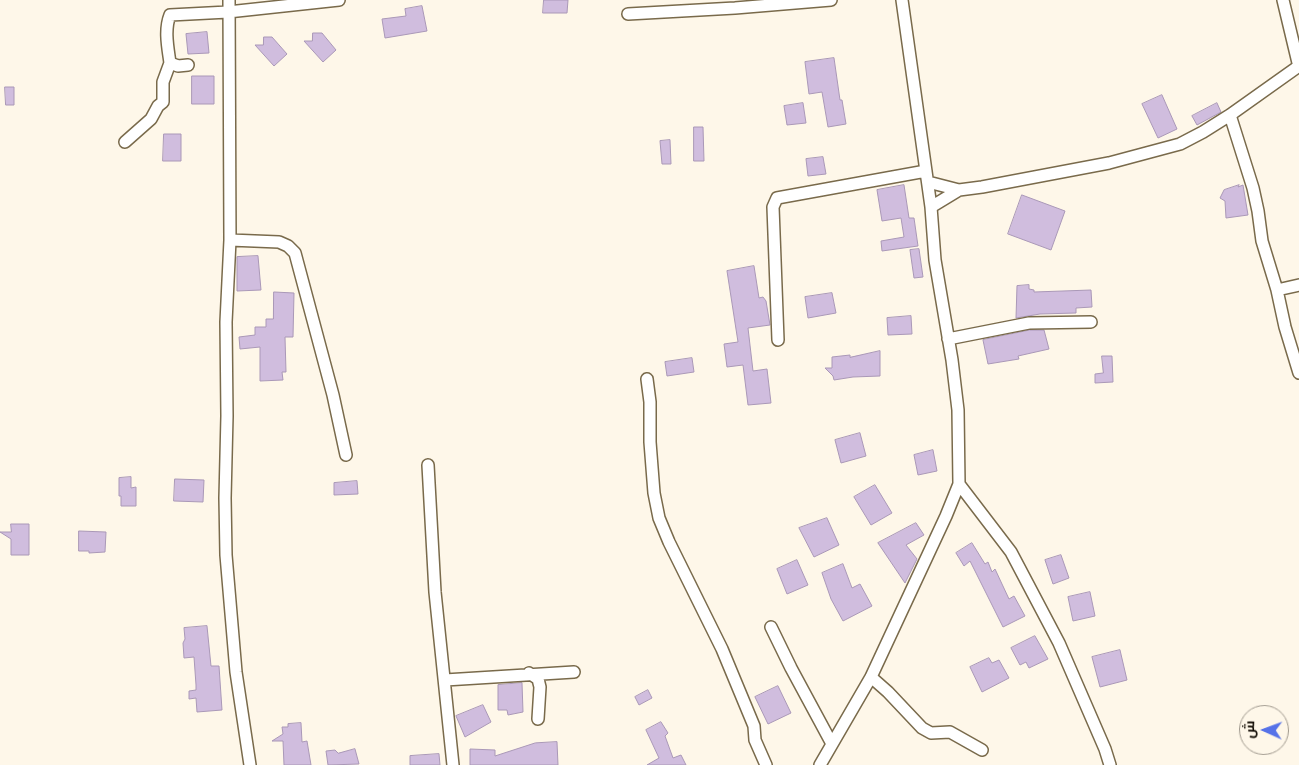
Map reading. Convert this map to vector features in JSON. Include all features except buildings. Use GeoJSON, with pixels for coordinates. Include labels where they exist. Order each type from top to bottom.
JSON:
{"type":"FeatureCollection","features":[{"type":"Feature","properties":{"kind":"street"},"geometry":{"type":"LineString","coordinates":[[125,142],[151,119],[158,106],[163,102],[163,82],[170,63],[167,22],[170,15],[228,6],[272,6],[339,0]]}},
{"type":"Feature","properties":{"kind":"street"},"geometry":{"type":"LineString","coordinates":[[628,14],[831,0]]}},
{"type":"Feature","properties":{"kind":"street"},"geometry":{"type":"LineString","coordinates":[[820,765],[871,677],[959,484],[958,410],[935,260],[931,207],[902,0]]}},
{"type":"Feature","properties":{"kind":"street"},"geometry":{"type":"LineString","coordinates":[[931,207],[959,190],[1010,183],[1154,152],[1180,144],[1204,132],[1299,67],[1283,0]]}},
{"type":"Feature","properties":{"kind":"street"},"geometry":{"type":"LineString","coordinates":[[228,6],[230,240],[226,322],[226,555],[236,672],[250,765]]}},
{"type":"Feature","properties":{"kind":"street"},"geometry":{"type":"LineString","coordinates":[[170,63],[178,66],[188,65]]}},
{"type":"Feature","properties":{"kind":"street"},"geometry":{"type":"LineString","coordinates":[[1230,115],[1253,188],[1262,241],[1277,290],[1293,358],[1299,373]]}},
{"type":"Feature","properties":{"kind":"street"},"geometry":{"type":"LineString","coordinates":[[778,340],[774,206],[777,198],[927,176],[959,190]]}},
{"type":"Feature","properties":{"kind":"street"},"geometry":{"type":"LineString","coordinates":[[230,240],[279,242],[288,246],[295,253],[333,396],[346,455]]}},
{"type":"Feature","properties":{"kind":"street"},"geometry":{"type":"LineString","coordinates":[[1277,290],[1299,285]]}},
{"type":"Feature","properties":{"kind":"street"},"geometry":{"type":"LineString","coordinates":[[948,339],[1029,323],[1091,322]]}},
{"type":"Feature","properties":{"kind":"street"},"geometry":{"type":"LineString","coordinates":[[647,379],[650,402],[650,442],[654,493],[659,518],[722,649],[754,726],[755,740],[766,765]]}},
{"type":"Feature","properties":{"kind":"street"},"geometry":{"type":"LineString","coordinates":[[428,465],[435,592],[453,765]]}},
{"type":"Feature","properties":{"kind":"street"},"geometry":{"type":"LineString","coordinates":[[959,484],[1011,552],[1060,643],[1110,765]]}},
{"type":"Feature","properties":{"kind":"street"},"geometry":{"type":"LineString","coordinates":[[771,627],[788,663],[832,744]]}},
{"type":"Feature","properties":{"kind":"street"},"geometry":{"type":"LineString","coordinates":[[445,680],[529,673],[574,672]]}},
{"type":"Feature","properties":{"kind":"street"},"geometry":{"type":"LineString","coordinates":[[529,673],[538,679],[540,687],[538,719]]}},
{"type":"Feature","properties":{"kind":"street"},"geometry":{"type":"LineString","coordinates":[[871,677],[925,730],[933,733],[950,732],[982,750]]}}]}
